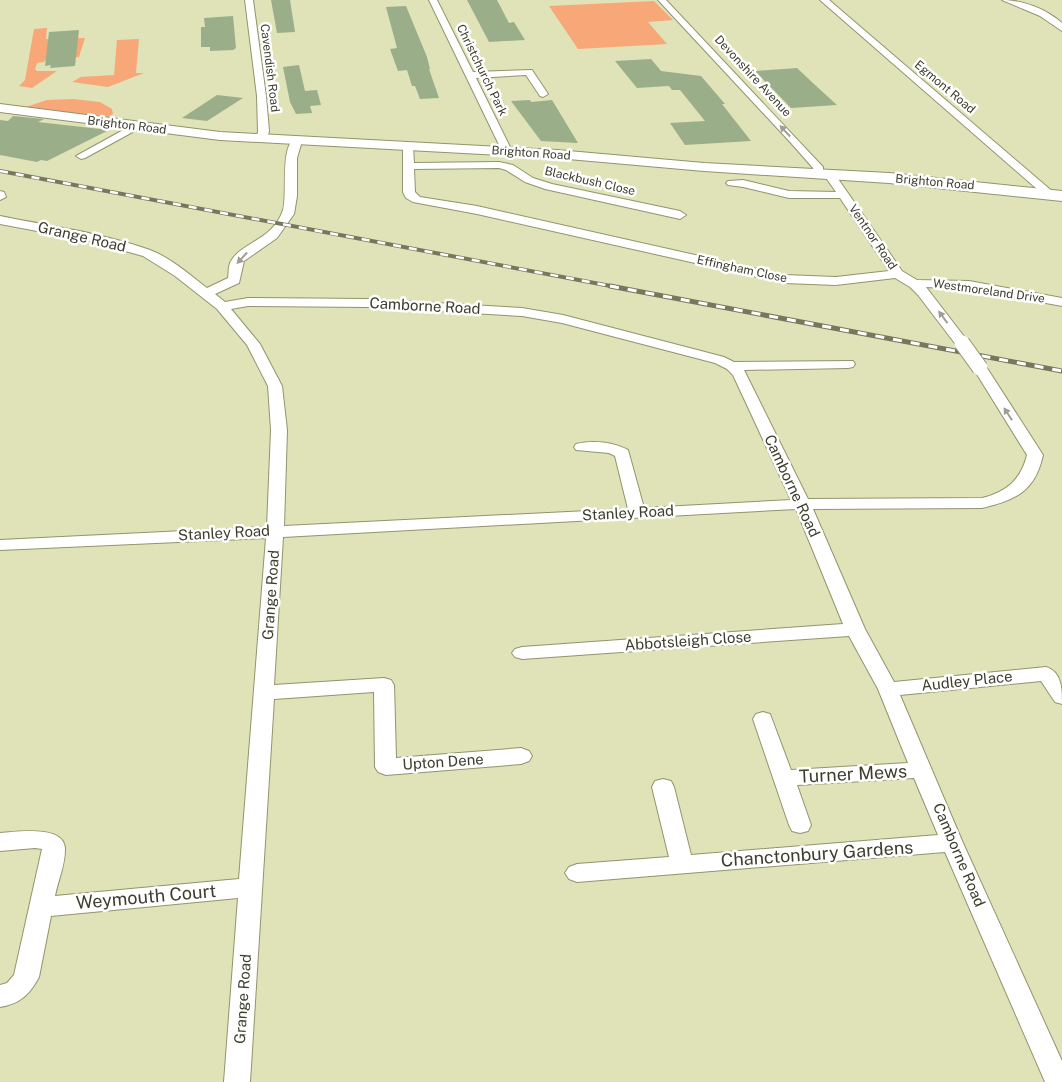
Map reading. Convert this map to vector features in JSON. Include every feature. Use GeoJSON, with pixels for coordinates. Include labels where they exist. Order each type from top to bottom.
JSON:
{"type":"FeatureCollection","features":[{"type":"Feature","properties":{"kind":"main road","name":"Brighton Road"},"geometry":{"type":"LineString","coordinates":[[0,108],[136,126],[262,139],[507,151],[922,181],[1055,195]]}},
{"type":"Feature","properties":{"kind":"street","name":"Cavendish Road"},"geometry":{"type":"LineString","coordinates":[[249,0],[262,94],[265,131],[262,139]]}},
{"type":"Feature","properties":{"kind":"street","name":"Christchurch Park"},"geometry":{"type":"LineString","coordinates":[[433,0],[507,151]]}},
{"type":"Feature","properties":{"kind":"street","name":"Devonshire Avenue"},"geometry":{"type":"LineString","coordinates":[[662,0],[825,174]]}},
{"type":"Feature","properties":{"kind":"street","name":"Egmont Road"},"geometry":{"type":"LineString","coordinates":[[824,0],[1055,195]]}},
{"type":"Feature","properties":{"kind":"street"},"geometry":{"type":"LineString","coordinates":[[1006,0],[1034,9],[1055,20],[1062,28]]}},
{"type":"Feature","properties":{"kind":"street"},"geometry":{"type":"LineString","coordinates":[[471,75],[534,70],[541,91],[551,87]]}},
{"type":"Feature","properties":{"kind":"street"},"geometry":{"type":"LineString","coordinates":[[81,156],[136,126]]}},
{"type":"Feature","properties":{"kind":"street"},"geometry":{"type":"LineString","coordinates":[[206,293],[222,288],[234,280],[238,261],[248,251],[268,240],[284,221],[292,204],[293,150],[297,141]]}},
{"type":"Feature","properties":{"kind":"street"},"geometry":{"type":"LineString","coordinates":[[408,147],[408,166]]}},
{"type":"Feature","properties":{"kind":"street","name":"Effingham Close"},"geometry":{"type":"LineString","coordinates":[[408,166],[408,192],[416,200],[468,210],[585,238],[791,280],[836,281],[898,274]]}},
{"type":"Feature","properties":{"kind":"street","name":"Blackbush Close"},"geometry":{"type":"LineString","coordinates":[[408,166],[504,166],[529,180],[549,187],[680,215]]}},
{"type":"Feature","properties":{"kind":"street","name":"Ventnor Road"},"geometry":{"type":"LineString","coordinates":[[825,174],[844,195],[898,274],[919,288]]}},
{"type":"Feature","properties":{"kind":"street"},"geometry":{"type":"LineString","coordinates":[[732,183],[739,182],[783,194],[844,195]]}},
{"type":"Feature","properties":{"kind":"street","name":"Grange Road"},"geometry":{"type":"LineString","coordinates":[[0,220],[91,238],[138,250],[180,273],[222,306],[253,344],[274,386],[279,430],[275,531],[252,887],[237,1082]]}},
{"type":"Feature","properties":{"kind":"street","name":"Westmoreland Drive"},"geometry":{"type":"LineString","coordinates":[[919,288],[932,282],[959,284],[1062,302]]}},
{"type":"Feature","properties":{"kind":"street","name":"Stanley Road"},"geometry":{"type":"LineString","coordinates":[[0,545],[501,521],[802,504],[982,503],[1009,494],[1028,476],[1034,463],[1035,455],[980,368],[919,288]]}},
{"type":"Feature","properties":{"kind":"street","name":"Camborne Road"},"geometry":{"type":"LineString","coordinates":[[222,306],[248,302],[367,303],[542,315],[719,360],[732,366],[738,373],[802,504],[855,630],[888,689],[952,844],[1058,1082]]}},
{"type":"Feature","properties":{"kind":"street"},"geometry":{"type":"LineString","coordinates":[[732,366],[848,364]]}},
{"type":"Feature","properties":{"kind":"street"},"geometry":{"type":"LineString","coordinates":[[582,446],[612,448],[622,453],[637,512]]}},
{"type":"Feature","properties":{"kind":"street","name":"Abbotsleigh Close"},"geometry":{"type":"LineString","coordinates":[[522,653],[855,630]]}},
{"type":"Feature","properties":{"kind":"street","name":"Audley Place"},"geometry":{"type":"LineString","coordinates":[[888,689],[1054,673],[1062,697]]}},
{"type":"Feature","properties":{"kind":"street","name":"Upton Dene"},"geometry":{"type":"LineString","coordinates":[[264,693],[384,685],[386,766],[521,756]]}},
{"type":"Feature","properties":{"kind":"street","name":"Turner Mews"},"geometry":{"type":"LineString","coordinates":[[763,719],[800,825]]}},
{"type":"Feature","properties":{"kind":"street","name":"Turner Mews"},"geometry":{"type":"LineString","coordinates":[[784,778],[923,770]]}},
{"type":"Feature","properties":{"kind":"street"},"geometry":{"type":"LineString","coordinates":[[663,787],[682,864]]}},
{"type":"Feature","properties":{"kind":"street"},"geometry":{"type":"LineString","coordinates":[[0,842],[42,839],[52,844],[54,848],[26,977],[19,989],[6,996],[0,996]]}},
{"type":"Feature","properties":{"kind":"street","name":"Chanctonbury Gardens"},"geometry":{"type":"LineString","coordinates":[[577,873],[952,844]]}},
{"type":"Feature","properties":{"kind":"street","name":"Weymouth Court"},"geometry":{"type":"LineString","coordinates":[[41,907],[252,887]]}},
{"type":"Feature","properties":{"kind":"shaded area"},"geometry":{"type":"Polygon","coordinates":[[[654,1],[673,20],[648,22],[667,44],[578,49],[549,6],[654,1]]]}},
{"type":"Feature","properties":{"kind":"shaded area"},"geometry":{"type":"Polygon","coordinates":[[[47,28],[46,39],[85,38],[79,57],[45,60],[44,62],[37,63],[35,69],[37,71],[57,71],[32,88],[19,86],[25,80],[34,29],[47,28]]]}},
{"type":"Feature","properties":{"kind":"shaded area"},"geometry":{"type":"Polygon","coordinates":[[[139,39],[136,73],[144,73],[108,87],[72,82],[81,77],[114,75],[117,40],[139,39]]]}},
{"type":"Feature","properties":{"kind":"shaded area"},"geometry":{"type":"Polygon","coordinates":[[[73,99],[100,102],[112,109],[113,114],[106,118],[26,107],[47,100],[73,99]]]}},
{"type":"Feature","properties":{"kind":"building"},"geometry":{"type":"Polygon","coordinates":[[[271,0],[290,0],[295,32],[277,33],[271,0]]]}},
{"type":"Feature","properties":{"kind":"building"},"geometry":{"type":"Polygon","coordinates":[[[467,0],[497,0],[509,23],[514,22],[525,40],[489,42],[467,0]]]}},
{"type":"Feature","properties":{"kind":"building"},"geometry":{"type":"Polygon","coordinates":[[[406,6],[427,57],[439,98],[420,99],[415,86],[412,86],[407,70],[398,71],[390,49],[397,48],[386,7],[406,6]]]}},
{"type":"Feature","properties":{"kind":"building"},"geometry":{"type":"Polygon","coordinates":[[[233,16],[236,48],[233,50],[210,51],[210,47],[201,47],[201,27],[205,27],[204,18],[233,16]]]}},
{"type":"Feature","properties":{"kind":"building"},"geometry":{"type":"Polygon","coordinates":[[[79,30],[75,66],[50,68],[51,65],[45,66],[49,32],[79,30]]]}},
{"type":"Feature","properties":{"kind":"building"},"geometry":{"type":"Polygon","coordinates":[[[651,59],[661,71],[701,76],[725,104],[722,104],[751,141],[685,145],[670,123],[705,121],[680,90],[672,90],[669,86],[637,88],[615,61],[651,59]]]}},
{"type":"Feature","properties":{"kind":"building"},"geometry":{"type":"Polygon","coordinates":[[[299,65],[305,91],[317,90],[321,105],[310,106],[312,113],[296,114],[290,102],[283,67],[299,65]]]}},
{"type":"Feature","properties":{"kind":"building"},"geometry":{"type":"Polygon","coordinates":[[[797,68],[837,105],[791,108],[755,71],[797,68]]]}},
{"type":"Feature","properties":{"kind":"building"},"geometry":{"type":"Polygon","coordinates":[[[217,95],[243,98],[207,121],[182,118],[217,95]]]}},
{"type":"Feature","properties":{"kind":"building"},"geometry":{"type":"Polygon","coordinates":[[[530,100],[531,102],[552,100],[578,143],[541,141],[511,101],[530,100]]]}},
{"type":"Feature","properties":{"kind":"building"},"geometry":{"type":"Polygon","coordinates":[[[13,116],[44,119],[38,122],[109,130],[47,161],[41,160],[37,162],[0,155],[0,120],[8,121],[13,116]]]}},
{"type":"Feature","properties":{"kind":"railway"},"geometry":{"type":"LineString","coordinates":[[0,171],[616,287]]}},
{"type":"Feature","properties":{"kind":"railway"},"geometry":{"type":"LineString","coordinates":[[610,286],[1062,371]]}}]}
